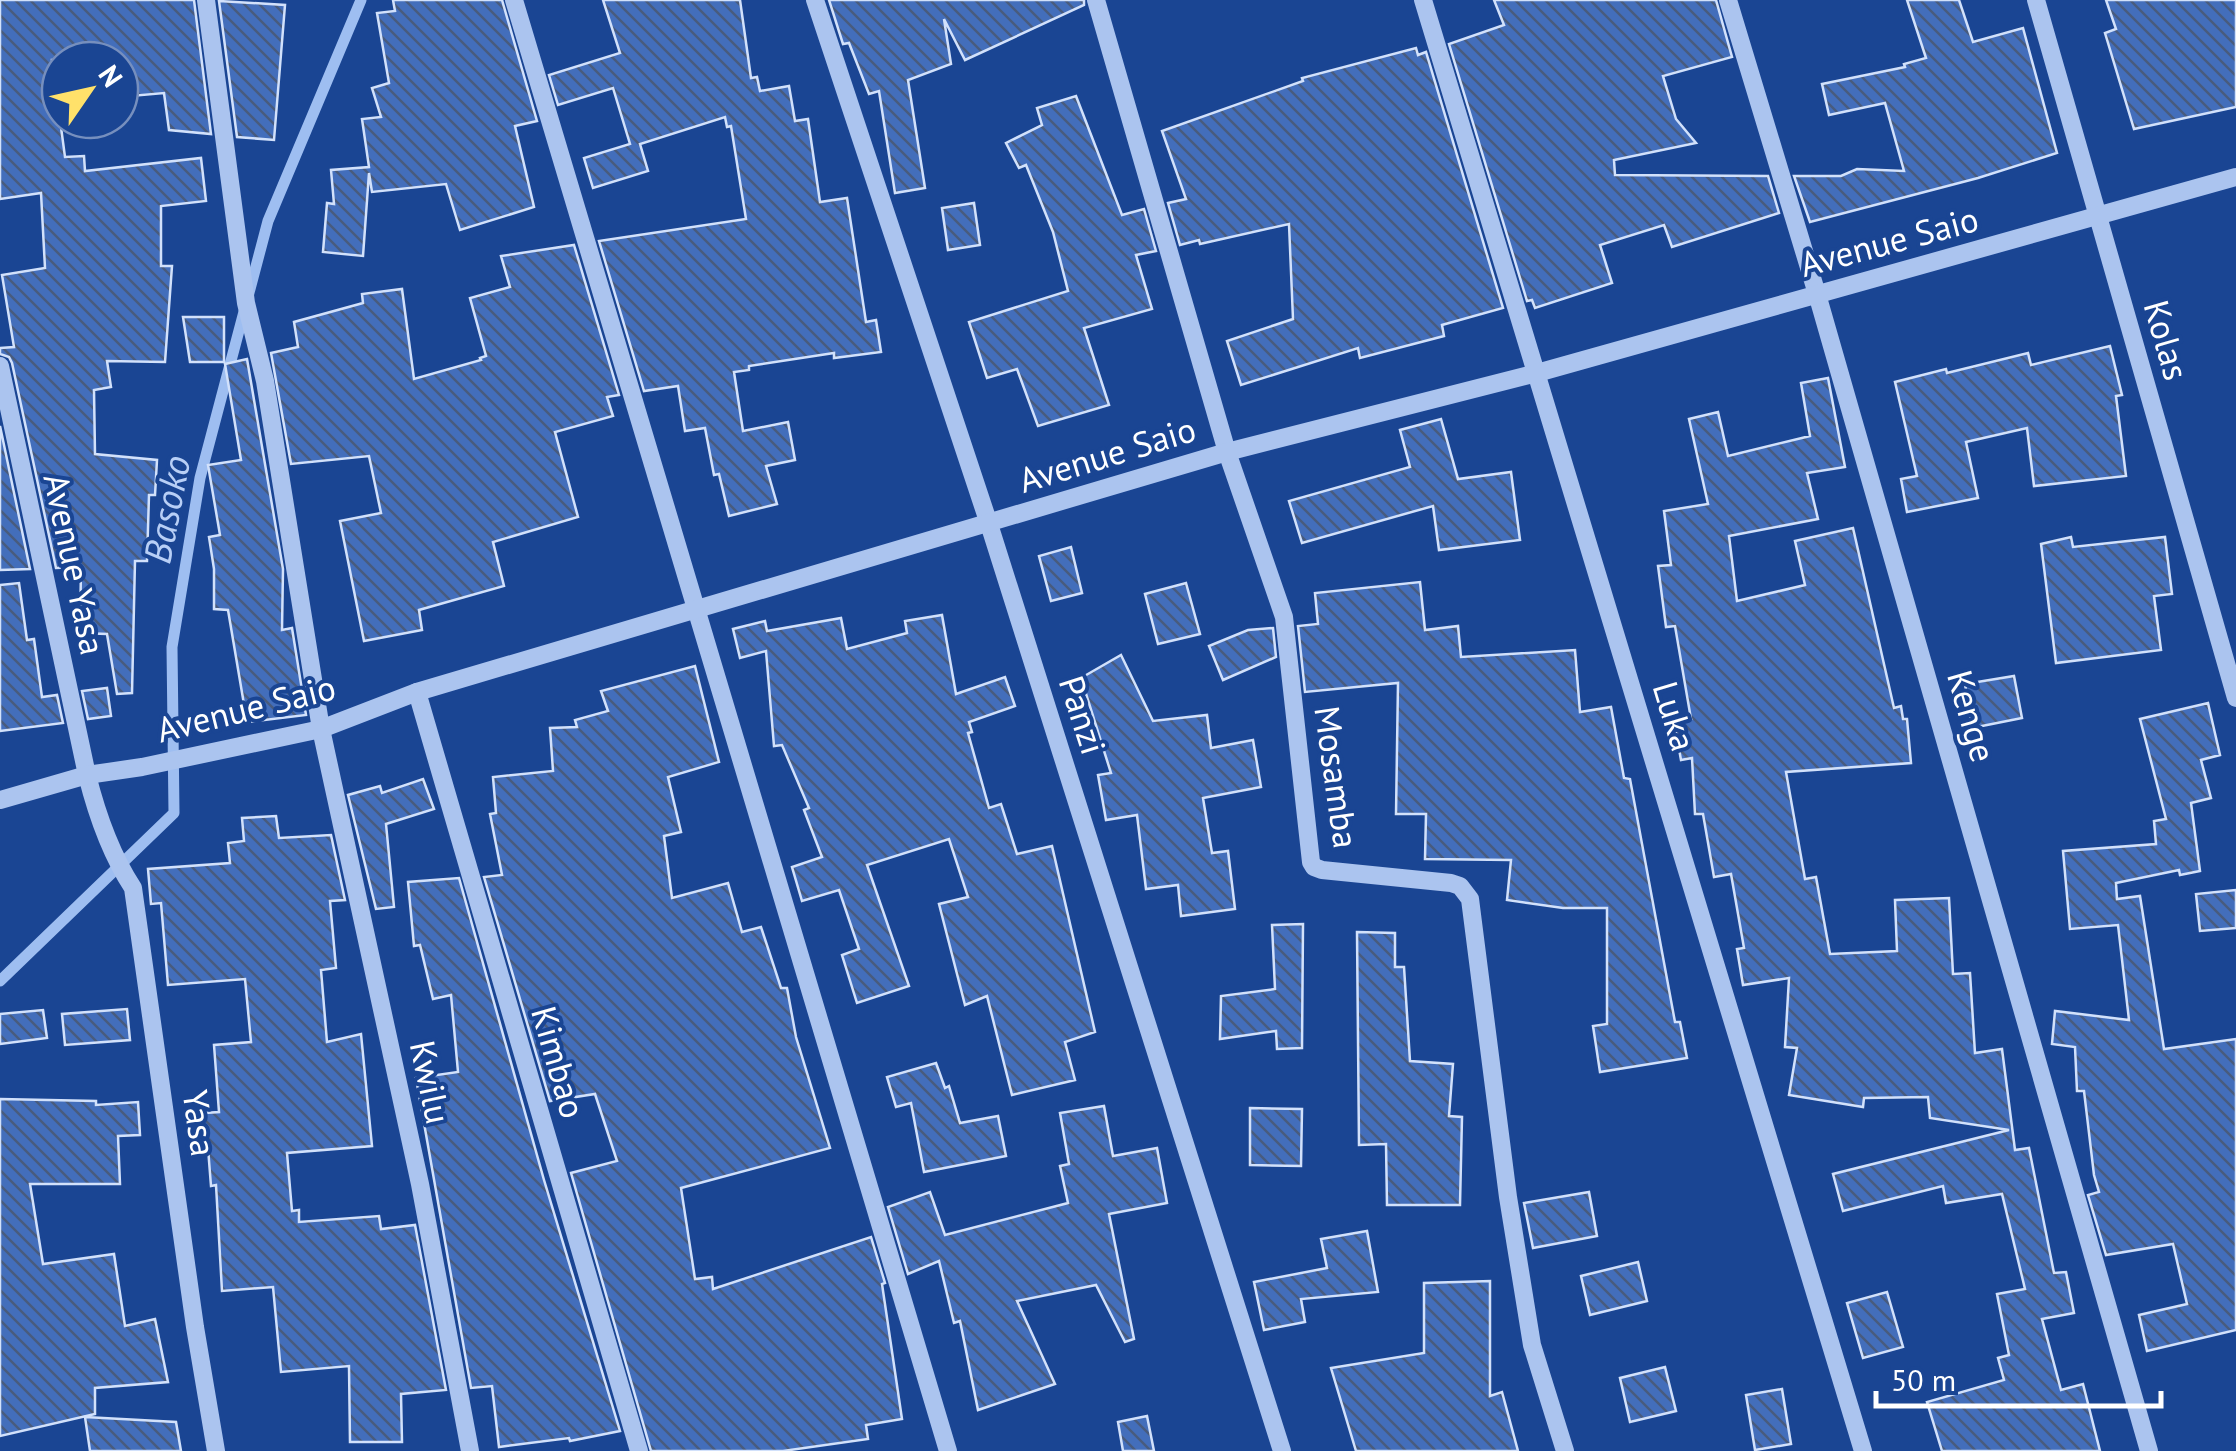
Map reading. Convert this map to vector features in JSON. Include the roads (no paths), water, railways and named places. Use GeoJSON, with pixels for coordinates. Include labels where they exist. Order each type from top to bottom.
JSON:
{"type":"FeatureCollection","features":[{"type":"Feature","properties":{"kind":"street","name":"Kwilu"},"geometry":{"type":"LineString","coordinates":[[206,0],[246,304],[266,381],[320,729],[420,1184],[470,1451]]}},
{"type":"Feature","properties":{"kind":"street"},"geometry":{"type":"LineString","coordinates":[[514,0],[948,1451]]}},
{"type":"Feature","properties":{"kind":"street","name":"Panzi"},"geometry":{"type":"LineString","coordinates":[[815,0],[989,524],[1282,1451]]}},
{"type":"Feature","properties":{"kind":"street","name":"Mosamba"},"geometry":{"type":"LineString","coordinates":[[1096,0],[1227,452],[1284,617],[1311,862],[1322,870],[1451,883],[1460,886],[1470,899],[1508,1198],[1532,1345],[1564,1451]]}},
{"type":"Feature","properties":{"kind":"street","name":"Luka"},"geometry":{"type":"LineString","coordinates":[[1423,0],[1863,1451]]}},
{"type":"Feature","properties":{"kind":"street","name":"Kenge"},"geometry":{"type":"LineString","coordinates":[[1728,0],[1817,294],[2149,1451]]}},
{"type":"Feature","properties":{"kind":"street","name":"Kolas"},"geometry":{"type":"LineString","coordinates":[[2036,0],[2236,698]]}},
{"type":"Feature","properties":{"kind":"street","name":"Avenue Saio"},"geometry":{"type":"LineString","coordinates":[[0,800],[87,775],[320,729],[416,692],[1227,452],[1537,373],[2236,177]]}},
{"type":"Feature","properties":{"kind":"street","name":"Avenue Yasa"},"geometry":{"type":"LineString","coordinates":[[0,366],[96,811]]}},
{"type":"Feature","properties":{"kind":"street","name":"Kimbao"},"geometry":{"type":"LineString","coordinates":[[416,692],[639,1451]]}},
{"type":"Feature","properties":{"kind":"street","name":"Yasa"},"geometry":{"type":"LineString","coordinates":[[96,811],[119,866],[133,888],[216,1451]]}},
{"type":"Feature","properties":{"kind":"waterway","name":"Basoko"},"geometry":{"type":"LineString","coordinates":[[0,981],[174,813],[172,647],[200,478],[268,221],[361,0]]}}]}
